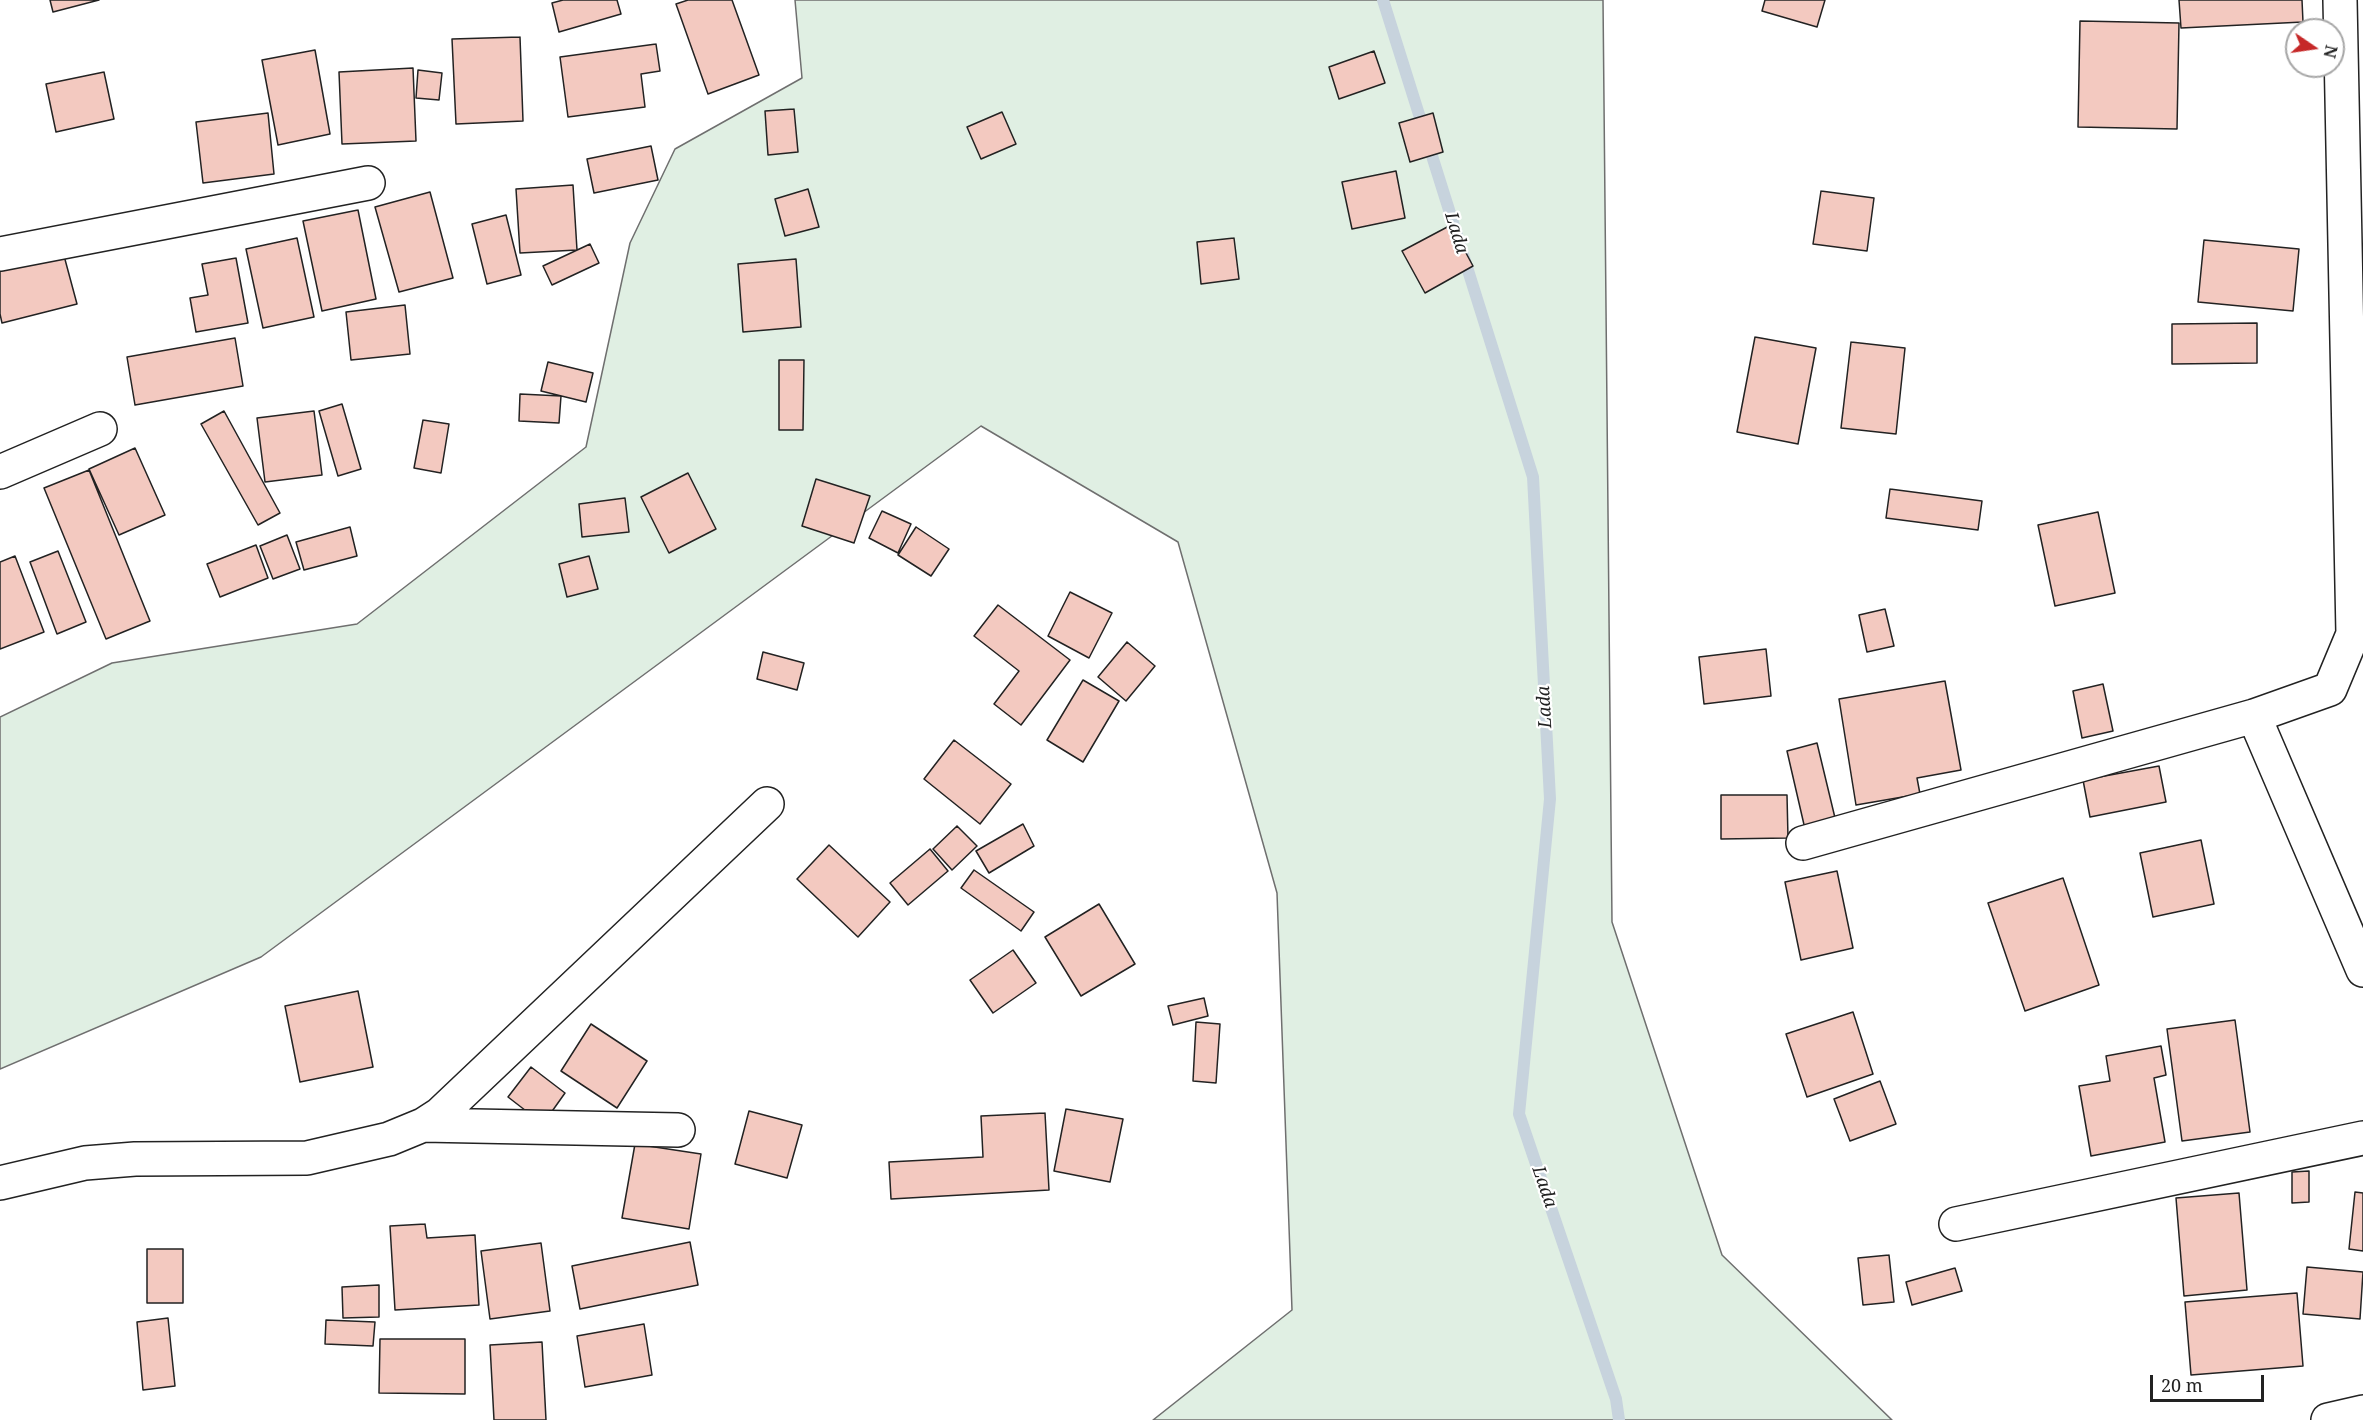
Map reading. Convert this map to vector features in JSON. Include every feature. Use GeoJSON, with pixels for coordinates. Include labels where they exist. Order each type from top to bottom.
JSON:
{"type":"FeatureCollection","features":[{"type":"Feature","properties":{"kind":"street"},"geometry":{"type":"LineString","coordinates":[[1803,843],[2254,716],[2330,689],[2353,634],[2340,0]]}},
{"type":"Feature","properties":{"kind":"street"},"geometry":{"type":"LineString","coordinates":[[0,254],[368,183]]}},
{"type":"Feature","properties":{"kind":"street"},"geometry":{"type":"LineString","coordinates":[[0,472],[100,429]]}},
{"type":"Feature","properties":{"kind":"street"},"geometry":{"type":"LineString","coordinates":[[2254,716],[2363,970]]}},
{"type":"Feature","properties":{"kind":"street"},"geometry":{"type":"LineString","coordinates":[[0,1183],[85,1163],[135,1159],[307,1158],[389,1139],[423,1125],[440,1114],[767,804]]}},
{"type":"Feature","properties":{"kind":"street"},"geometry":{"type":"LineString","coordinates":[[423,1125],[678,1130]]}},
{"type":"Feature","properties":{"kind":"street"},"geometry":{"type":"LineString","coordinates":[[1956,1224],[2363,1138]]}},
{"type":"Feature","properties":{"kind":"street"},"geometry":{"type":"LineString","coordinates":[[2328,1420],[2363,1412]]}},
{"type":"Feature","properties":{"kind":"green space"},"geometry":{"type":"Polygon","coordinates":[[[795,0],[1603,0],[1612,922],[1722,1255],[1892,1420],[1153,1420],[1292,1310],[1277,893],[1178,542],[981,426],[261,957],[0,1069],[0,717],[112,663],[357,624],[586,447],[630,243],[675,149],[802,78],[795,0]]]}},
{"type":"Feature","properties":{"kind":"building"},"geometry":{"type":"Polygon","coordinates":[[[50,0],[99,0],[53,12],[50,0]]]}},
{"type":"Feature","properties":{"kind":"building"},"geometry":{"type":"Polygon","coordinates":[[[563,0],[617,0],[621,14],[559,32],[552,3],[563,0]]]}},
{"type":"Feature","properties":{"kind":"building"},"geometry":{"type":"Polygon","coordinates":[[[688,0],[732,0],[759,75],[708,94],[676,4],[688,0]]]}},
{"type":"Feature","properties":{"kind":"building"},"geometry":{"type":"Polygon","coordinates":[[[1765,0],[1825,0],[1817,27],[1762,11],[1765,0]]]}},
{"type":"Feature","properties":{"kind":"building"},"geometry":{"type":"Polygon","coordinates":[[[2179,0],[2302,0],[2303,18],[2285,18],[2285,23],[2181,28],[2179,0]]]}},
{"type":"Feature","properties":{"kind":"building"},"geometry":{"type":"Polygon","coordinates":[[[2080,21],[2179,23],[2177,129],[2078,127],[2080,21]]]}},
{"type":"Feature","properties":{"kind":"building"},"geometry":{"type":"Polygon","coordinates":[[[520,37],[523,121],[456,124],[452,39],[520,37]]]}},
{"type":"Feature","properties":{"kind":"building"},"geometry":{"type":"Polygon","coordinates":[[[656,44],[660,71],[641,74],[645,107],[568,117],[560,57],[656,44]]]}},
{"type":"Feature","properties":{"kind":"building"},"geometry":{"type":"Polygon","coordinates":[[[315,50],[330,134],[278,145],[262,60],[315,50]]]}},
{"type":"Feature","properties":{"kind":"building"},"geometry":{"type":"Polygon","coordinates":[[[1374,51],[1385,83],[1339,99],[1329,67],[1374,51]]]}},
{"type":"Feature","properties":{"kind":"building"},"geometry":{"type":"Polygon","coordinates":[[[413,68],[416,141],[342,144],[339,72],[413,68]]]}},
{"type":"Feature","properties":{"kind":"building"},"geometry":{"type":"Polygon","coordinates":[[[418,70],[442,73],[439,100],[416,98],[418,70]]]}},
{"type":"Feature","properties":{"kind":"building"},"geometry":{"type":"Polygon","coordinates":[[[104,72],[114,119],[56,132],[46,84],[104,72]]]}},
{"type":"Feature","properties":{"kind":"building"},"geometry":{"type":"Polygon","coordinates":[[[794,109],[798,152],[768,155],[765,111],[794,109]]]}},
{"type":"Feature","properties":{"kind":"building"},"geometry":{"type":"Polygon","coordinates":[[[1002,112],[1016,144],[981,159],[967,127],[1002,112]]]}},
{"type":"Feature","properties":{"kind":"building"},"geometry":{"type":"Polygon","coordinates":[[[268,113],[274,174],[203,183],[196,122],[268,113]]]}},
{"type":"Feature","properties":{"kind":"building"},"geometry":{"type":"Polygon","coordinates":[[[1433,113],[1443,152],[1410,162],[1399,123],[1433,113]]]}},
{"type":"Feature","properties":{"kind":"building"},"geometry":{"type":"Polygon","coordinates":[[[651,146],[658,180],[594,193],[587,159],[651,146]]]}},
{"type":"Feature","properties":{"kind":"building"},"geometry":{"type":"Polygon","coordinates":[[[1396,171],[1405,218],[1352,229],[1342,182],[1396,171]]]}},
{"type":"Feature","properties":{"kind":"building"},"geometry":{"type":"Polygon","coordinates":[[[573,185],[577,250],[520,253],[516,189],[573,185]]]}},
{"type":"Feature","properties":{"kind":"building"},"geometry":{"type":"Polygon","coordinates":[[[808,189],[819,227],[785,236],[775,199],[808,189]]]}},
{"type":"Feature","properties":{"kind":"building"},"geometry":{"type":"Polygon","coordinates":[[[1821,191],[1874,198],[1867,251],[1813,244],[1821,191]]]}},
{"type":"Feature","properties":{"kind":"building"},"geometry":{"type":"Polygon","coordinates":[[[430,192],[453,278],[399,292],[375,207],[430,192]]]}},
{"type":"Feature","properties":{"kind":"building"},"geometry":{"type":"Polygon","coordinates":[[[358,210],[376,299],[322,311],[303,221],[358,210]]]}},
{"type":"Feature","properties":{"kind":"building"},"geometry":{"type":"Polygon","coordinates":[[[506,215],[521,275],[487,284],[472,224],[506,215]]]}},
{"type":"Feature","properties":{"kind":"building"},"geometry":{"type":"Polygon","coordinates":[[[1451,225],[1473,266],[1425,293],[1402,251],[1451,225]]]}},
{"type":"Feature","properties":{"kind":"building"},"geometry":{"type":"Polygon","coordinates":[[[297,238],[314,317],[263,328],[246,249],[297,238]]]}},
{"type":"Feature","properties":{"kind":"building"},"geometry":{"type":"Polygon","coordinates":[[[1234,238],[1239,279],[1201,284],[1197,242],[1234,238]]]}},
{"type":"Feature","properties":{"kind":"building"},"geometry":{"type":"Polygon","coordinates":[[[2204,240],[2299,249],[2293,311],[2198,302],[2204,240]]]}},
{"type":"Feature","properties":{"kind":"building"},"geometry":{"type":"Polygon","coordinates":[[[590,244],[599,263],[552,285],[543,266],[590,244]]]}},
{"type":"Feature","properties":{"kind":"building"},"geometry":{"type":"Polygon","coordinates":[[[63,252],[77,304],[2,323],[0,268],[63,252]]]}},
{"type":"Feature","properties":{"kind":"building"},"geometry":{"type":"Polygon","coordinates":[[[236,258],[248,323],[196,332],[190,298],[208,295],[202,264],[236,258]]]}},
{"type":"Feature","properties":{"kind":"building"},"geometry":{"type":"Polygon","coordinates":[[[796,259],[801,327],[743,332],[738,264],[796,259]]]}},
{"type":"Feature","properties":{"kind":"building"},"geometry":{"type":"Polygon","coordinates":[[[405,305],[410,354],[351,360],[346,312],[405,305]]]}},
{"type":"Feature","properties":{"kind":"building"},"geometry":{"type":"Polygon","coordinates":[[[2257,323],[2257,363],[2172,364],[2172,324],[2257,323]]]}},
{"type":"Feature","properties":{"kind":"building"},"geometry":{"type":"Polygon","coordinates":[[[1755,337],[1816,348],[1798,444],[1737,432],[1755,337]]]}},
{"type":"Feature","properties":{"kind":"building"},"geometry":{"type":"Polygon","coordinates":[[[235,338],[243,386],[135,405],[127,357],[235,338]]]}},
{"type":"Feature","properties":{"kind":"building"},"geometry":{"type":"Polygon","coordinates":[[[1851,342],[1905,348],[1896,434],[1841,428],[1851,342]]]}},
{"type":"Feature","properties":{"kind":"building"},"geometry":{"type":"Polygon","coordinates":[[[779,360],[804,360],[803,430],[779,430],[779,360]]]}},
{"type":"Feature","properties":{"kind":"building"},"geometry":{"type":"Polygon","coordinates":[[[548,362],[593,373],[586,402],[541,391],[548,362]]]}},
{"type":"Feature","properties":{"kind":"building"},"geometry":{"type":"Polygon","coordinates":[[[520,394],[561,396],[559,423],[519,421],[520,394]]]}},
{"type":"Feature","properties":{"kind":"building"},"geometry":{"type":"Polygon","coordinates":[[[342,404],[361,469],[338,476],[319,411],[342,404]]]}},
{"type":"Feature","properties":{"kind":"building"},"geometry":{"type":"Polygon","coordinates":[[[224,411],[280,513],[258,525],[201,424],[224,411]]]}},
{"type":"Feature","properties":{"kind":"building"},"geometry":{"type":"Polygon","coordinates":[[[314,411],[322,475],[265,482],[257,418],[314,411]]]}},
{"type":"Feature","properties":{"kind":"building"},"geometry":{"type":"Polygon","coordinates":[[[423,420],[449,424],[441,473],[414,468],[423,420]]]}},
{"type":"Feature","properties":{"kind":"building"},"geometry":{"type":"Polygon","coordinates":[[[135,448],[165,515],[119,535],[89,469],[135,448]]]}},
{"type":"Feature","properties":{"kind":"building"},"geometry":{"type":"Polygon","coordinates":[[[89,470],[150,621],[106,639],[44,488],[89,470]]]}},
{"type":"Feature","properties":{"kind":"building"},"geometry":{"type":"Polygon","coordinates":[[[688,473],[716,529],[669,553],[641,497],[688,473]]]}},
{"type":"Feature","properties":{"kind":"building"},"geometry":{"type":"Polygon","coordinates":[[[816,479],[870,496],[854,543],[802,526],[816,479]]]}},
{"type":"Feature","properties":{"kind":"building"},"geometry":{"type":"Polygon","coordinates":[[[1890,489],[1982,501],[1978,530],[1886,518],[1890,489]]]}},
{"type":"Feature","properties":{"kind":"building"},"geometry":{"type":"Polygon","coordinates":[[[625,498],[629,532],[582,537],[579,504],[625,498]]]}},
{"type":"Feature","properties":{"kind":"building"},"geometry":{"type":"Polygon","coordinates":[[[882,511],[911,524],[898,553],[869,538],[882,511]]]}},
{"type":"Feature","properties":{"kind":"building"},"geometry":{"type":"Polygon","coordinates":[[[2098,512],[2115,593],[2055,606],[2038,525],[2098,512]]]}},
{"type":"Feature","properties":{"kind":"building"},"geometry":{"type":"Polygon","coordinates":[[[350,527],[357,556],[304,570],[296,542],[350,527]]]}},
{"type":"Feature","properties":{"kind":"building"},"geometry":{"type":"Polygon","coordinates":[[[916,527],[949,549],[931,576],[898,555],[916,527]]]}},
{"type":"Feature","properties":{"kind":"building"},"geometry":{"type":"Polygon","coordinates":[[[287,535],[300,569],[273,579],[260,546],[287,535]]]}},
{"type":"Feature","properties":{"kind":"building"},"geometry":{"type":"Polygon","coordinates":[[[256,545],[268,578],[220,597],[207,564],[256,545]]]}},
{"type":"Feature","properties":{"kind":"building"},"geometry":{"type":"Polygon","coordinates":[[[58,551],[86,622],[57,634],[30,562],[58,551]]]}},
{"type":"Feature","properties":{"kind":"building"},"geometry":{"type":"Polygon","coordinates":[[[15,556],[44,632],[0,649],[0,562],[15,556]]]}},
{"type":"Feature","properties":{"kind":"building"},"geometry":{"type":"Polygon","coordinates":[[[589,556],[598,589],[567,597],[559,564],[589,556]]]}},
{"type":"Feature","properties":{"kind":"building"},"geometry":{"type":"Polygon","coordinates":[[[1070,592],[1112,613],[1089,658],[1048,636],[1070,592]]]}},
{"type":"Feature","properties":{"kind":"building"},"geometry":{"type":"Polygon","coordinates":[[[998,605],[1070,660],[1021,725],[994,704],[1019,671],[974,636],[998,605]]]}},
{"type":"Feature","properties":{"kind":"building"},"geometry":{"type":"Polygon","coordinates":[[[1885,609],[1894,646],[1867,652],[1859,615],[1885,609]]]}},
{"type":"Feature","properties":{"kind":"building"},"geometry":{"type":"Polygon","coordinates":[[[1127,642],[1155,666],[1126,701],[1098,677],[1127,642]]]}},
{"type":"Feature","properties":{"kind":"building"},"geometry":{"type":"Polygon","coordinates":[[[1766,649],[1771,696],[1704,704],[1699,657],[1766,649]]]}},
{"type":"Feature","properties":{"kind":"building"},"geometry":{"type":"Polygon","coordinates":[[[763,652],[804,663],[797,690],[757,679],[763,652]]]}},
{"type":"Feature","properties":{"kind":"building"},"geometry":{"type":"Polygon","coordinates":[[[1083,680],[1119,701],[1083,762],[1047,740],[1083,680]]]}},
{"type":"Feature","properties":{"kind":"building"},"geometry":{"type":"Polygon","coordinates":[[[1945,681],[1961,770],[1917,778],[1920,794],[1856,805],[1839,699],[1945,681]]]}},
{"type":"Feature","properties":{"kind":"building"},"geometry":{"type":"Polygon","coordinates":[[[2103,684],[2113,731],[2082,738],[2073,691],[2103,684]]]}},
{"type":"Feature","properties":{"kind":"building"},"geometry":{"type":"Polygon","coordinates":[[[954,740],[1011,784],[980,824],[924,779],[954,740]]]}},
{"type":"Feature","properties":{"kind":"building"},"geometry":{"type":"Polygon","coordinates":[[[1817,743],[1836,822],[1805,829],[1787,751],[1817,743]]]}},
{"type":"Feature","properties":{"kind":"building"},"geometry":{"type":"Polygon","coordinates":[[[2159,766],[2166,802],[2090,817],[2083,780],[2159,766]]]}},
{"type":"Feature","properties":{"kind":"building"},"geometry":{"type":"Polygon","coordinates":[[[1721,795],[1787,795],[1788,838],[1721,839],[1721,795]]]}},
{"type":"Feature","properties":{"kind":"building"},"geometry":{"type":"Polygon","coordinates":[[[1023,824],[1034,846],[989,873],[976,851],[1023,824]]]}},
{"type":"Feature","properties":{"kind":"building"},"geometry":{"type":"Polygon","coordinates":[[[957,826],[977,846],[952,870],[933,849],[957,826]]]}},
{"type":"Feature","properties":{"kind":"building"},"geometry":{"type":"Polygon","coordinates":[[[2201,840],[2214,904],[2153,917],[2140,853],[2201,840]]]}},
{"type":"Feature","properties":{"kind":"building"},"geometry":{"type":"Polygon","coordinates":[[[829,845],[890,902],[858,937],[797,879],[829,845]]]}},
{"type":"Feature","properties":{"kind":"building"},"geometry":{"type":"Polygon","coordinates":[[[930,849],[948,871],[908,905],[890,883],[930,849]]]}},
{"type":"Feature","properties":{"kind":"building"},"geometry":{"type":"Polygon","coordinates":[[[974,870],[1034,912],[1021,931],[961,888],[974,870]]]}},
{"type":"Feature","properties":{"kind":"building"},"geometry":{"type":"Polygon","coordinates":[[[1837,871],[1853,948],[1801,960],[1785,882],[1837,871]]]}},
{"type":"Feature","properties":{"kind":"building"},"geometry":{"type":"Polygon","coordinates":[[[2063,878],[2099,985],[2025,1011],[1988,903],[2063,878]]]}},
{"type":"Feature","properties":{"kind":"building"},"geometry":{"type":"Polygon","coordinates":[[[1099,904],[1135,964],[1081,996],[1045,937],[1099,904]]]}},
{"type":"Feature","properties":{"kind":"building"},"geometry":{"type":"Polygon","coordinates":[[[1013,950],[1036,983],[993,1013],[970,980],[1013,950]]]}},
{"type":"Feature","properties":{"kind":"building"},"geometry":{"type":"Polygon","coordinates":[[[358,991],[373,1067],[300,1082],[285,1006],[358,991]]]}},
{"type":"Feature","properties":{"kind":"building"},"geometry":{"type":"Polygon","coordinates":[[[1204,998],[1208,1016],[1173,1025],[1168,1006],[1204,998]]]}},
{"type":"Feature","properties":{"kind":"building"},"geometry":{"type":"Polygon","coordinates":[[[1853,1012],[1873,1074],[1807,1097],[1786,1034],[1853,1012]]]}},
{"type":"Feature","properties":{"kind":"building"},"geometry":{"type":"Polygon","coordinates":[[[2235,1020],[2250,1132],[2182,1141],[2167,1029],[2235,1020]]]}},
{"type":"Feature","properties":{"kind":"building"},"geometry":{"type":"Polygon","coordinates":[[[1196,1022],[1220,1024],[1216,1083],[1193,1081],[1196,1022]]]}},
{"type":"Feature","properties":{"kind":"building"},"geometry":{"type":"Polygon","coordinates":[[[591,1024],[647,1061],[617,1108],[561,1071],[591,1024]]]}},
{"type":"Feature","properties":{"kind":"building"},"geometry":{"type":"Polygon","coordinates":[[[2161,1046],[2166,1075],[2154,1078],[2165,1142],[2091,1156],[2079,1086],[2110,1081],[2106,1056],[2161,1046]]]}},
{"type":"Feature","properties":{"kind":"building"},"geometry":{"type":"Polygon","coordinates":[[[531,1067],[565,1093],[543,1124],[508,1097],[531,1067]]]}},
{"type":"Feature","properties":{"kind":"building"},"geometry":{"type":"Polygon","coordinates":[[[1880,1081],[1896,1124],[1850,1141],[1834,1099],[1880,1081]]]}},
{"type":"Feature","properties":{"kind":"building"},"geometry":{"type":"Polygon","coordinates":[[[1066,1109],[1123,1119],[1110,1182],[1054,1171],[1066,1109]]]}},
{"type":"Feature","properties":{"kind":"building"},"geometry":{"type":"Polygon","coordinates":[[[749,1111],[802,1125],[787,1178],[735,1164],[749,1111]]]}},
{"type":"Feature","properties":{"kind":"building"},"geometry":{"type":"Polygon","coordinates":[[[1045,1113],[1049,1190],[891,1199],[889,1162],[983,1157],[981,1116],[1045,1113]]]}},
{"type":"Feature","properties":{"kind":"building"},"geometry":{"type":"Polygon","coordinates":[[[635,1144],[701,1154],[689,1229],[622,1218],[635,1144]]]}},
{"type":"Feature","properties":{"kind":"building"},"geometry":{"type":"Polygon","coordinates":[[[2309,1171],[2309,1202],[2292,1203],[2292,1172],[2309,1171]]]}},
{"type":"Feature","properties":{"kind":"building"},"geometry":{"type":"Polygon","coordinates":[[[2355,1192],[2363,1193],[2363,1251],[2349,1249],[2355,1192]]]}},
{"type":"Feature","properties":{"kind":"building"},"geometry":{"type":"Polygon","coordinates":[[[2239,1193],[2247,1290],[2184,1296],[2176,1198],[2239,1193]]]}},
{"type":"Feature","properties":{"kind":"building"},"geometry":{"type":"Polygon","coordinates":[[[425,1224],[427,1238],[475,1235],[479,1305],[395,1310],[390,1226],[425,1224]]]}},
{"type":"Feature","properties":{"kind":"building"},"geometry":{"type":"Polygon","coordinates":[[[690,1242],[698,1285],[580,1309],[572,1266],[690,1242]]]}},
{"type":"Feature","properties":{"kind":"building"},"geometry":{"type":"Polygon","coordinates":[[[541,1243],[550,1311],[490,1319],[481,1251],[541,1243]]]}},
{"type":"Feature","properties":{"kind":"building"},"geometry":{"type":"Polygon","coordinates":[[[147,1249],[183,1249],[183,1303],[147,1303],[147,1249]]]}},
{"type":"Feature","properties":{"kind":"building"},"geometry":{"type":"Polygon","coordinates":[[[1889,1255],[1894,1302],[1863,1305],[1858,1258],[1889,1255]]]}},
{"type":"Feature","properties":{"kind":"building"},"geometry":{"type":"Polygon","coordinates":[[[2307,1267],[2363,1272],[2360,1319],[2303,1314],[2307,1267]]]}},
{"type":"Feature","properties":{"kind":"building"},"geometry":{"type":"Polygon","coordinates":[[[1955,1268],[1962,1291],[1912,1305],[1906,1282],[1955,1268]]]}},
{"type":"Feature","properties":{"kind":"building"},"geometry":{"type":"Polygon","coordinates":[[[379,1285],[379,1317],[343,1318],[342,1287],[379,1285]]]}},
{"type":"Feature","properties":{"kind":"building"},"geometry":{"type":"Polygon","coordinates":[[[2297,1293],[2303,1366],[2191,1375],[2185,1302],[2297,1293]]]}},
{"type":"Feature","properties":{"kind":"building"},"geometry":{"type":"Polygon","coordinates":[[[168,1318],[175,1386],[143,1390],[137,1322],[168,1318]]]}},
{"type":"Feature","properties":{"kind":"building"},"geometry":{"type":"Polygon","coordinates":[[[326,1320],[375,1322],[373,1346],[325,1344],[326,1320]]]}},
{"type":"Feature","properties":{"kind":"building"},"geometry":{"type":"Polygon","coordinates":[[[644,1324],[652,1375],[585,1387],[577,1336],[644,1324]]]}},
{"type":"Feature","properties":{"kind":"building"},"geometry":{"type":"Polygon","coordinates":[[[380,1339],[465,1339],[465,1394],[379,1393],[380,1339]]]}},
{"type":"Feature","properties":{"kind":"building"},"geometry":{"type":"Polygon","coordinates":[[[542,1342],[546,1420],[494,1420],[490,1345],[542,1342]]]}},
{"type":"Feature","properties":{"kind":"waterway","name":"Lada"},"geometry":{"type":"LineString","coordinates":[[1383,0],[1533,477],[1550,799],[1519,1114],[1616,1399],[1619,1420]]}}]}
